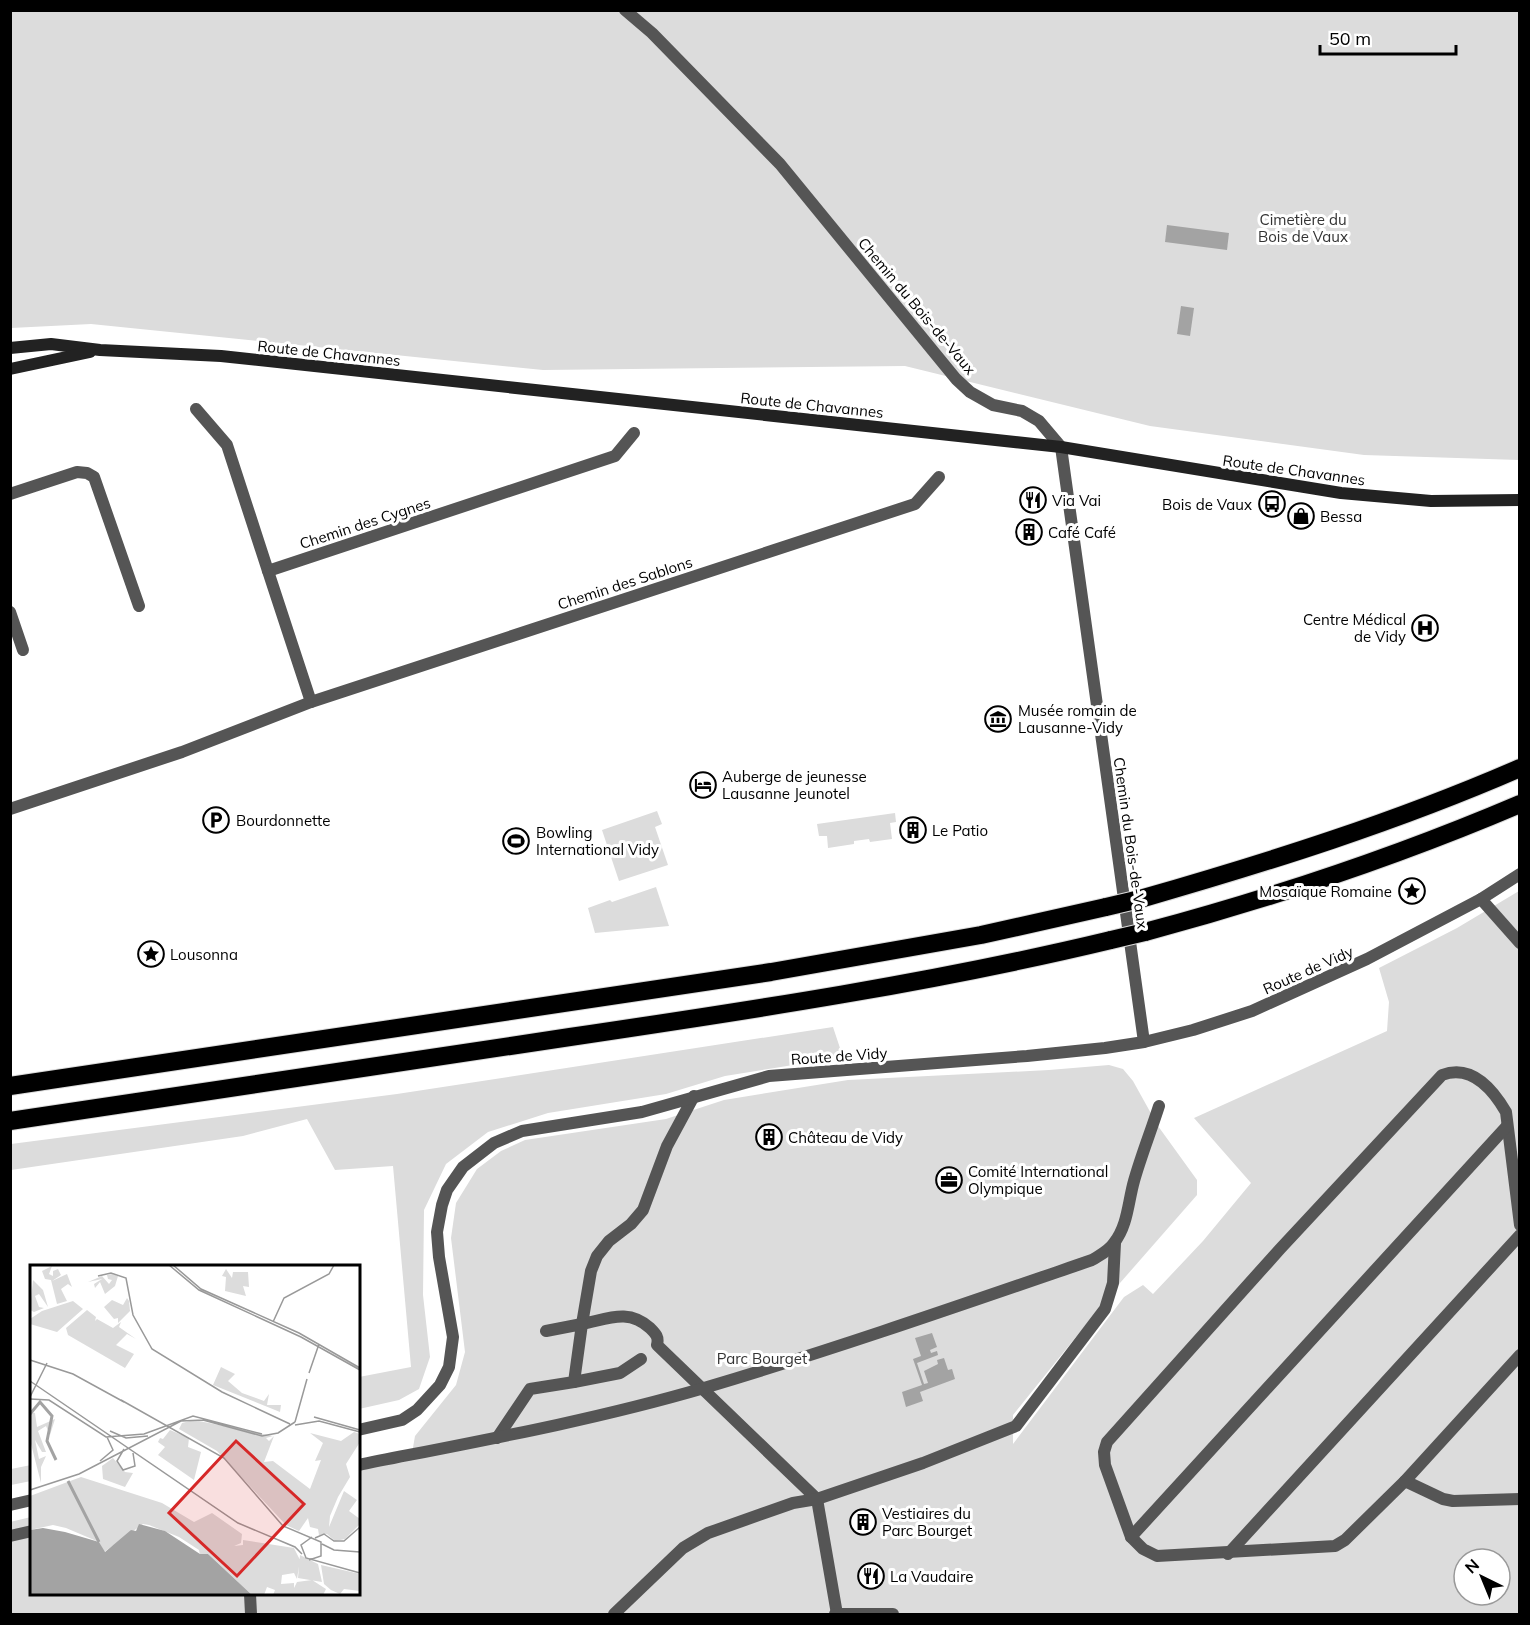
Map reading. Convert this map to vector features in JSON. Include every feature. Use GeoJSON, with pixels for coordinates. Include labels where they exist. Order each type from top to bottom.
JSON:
{"type":"FeatureCollection","features":[{"type":"Feature","properties":{"kind":"highway"},"geometry":{"type":"LineString","coordinates":[[10,1086],[783,970],[981,935],[1106,907],[1307,849],[1373,826],[1520,768]]}},
{"type":"Feature","properties":{"kind":"highway"},"geometry":{"type":"LineString","coordinates":[[10,1121],[786,1005],[1006,965],[1145,932],[1316,882],[1419,845],[1520,804]]}},
{"type":"Feature","properties":{"kind":"main road","name":"Route de Chavannes"},"geometry":{"type":"LineString","coordinates":[[10,348],[51,344],[100,350],[221,356],[1061,447],[1341,494],[1431,501],[1520,500]]}},
{"type":"Feature","properties":{"kind":"main road","name":"Route de Chavannes"},"geometry":{"type":"LineString","coordinates":[[10,369],[100,350]]}},
{"type":"Feature","properties":{"kind":"street","name":"Chemin du Bois-de-Vaux"},"geometry":{"type":"LineString","coordinates":[[626,10],[652,33],[780,164],[956,379],[970,392],[993,405],[1022,411],[1039,421],[1061,447],[1144,1042]]}},
{"type":"Feature","properties":{"kind":"street"},"geometry":{"type":"LineString","coordinates":[[10,809],[182,752],[311,702],[227,445],[196,409]]}},
{"type":"Feature","properties":{"kind":"street","name":"Chemin des Cygnes"},"geometry":{"type":"LineString","coordinates":[[268,572],[615,456],[633,433]]}},
{"type":"Feature","properties":{"kind":"street"},"geometry":{"type":"LineString","coordinates":[[10,494],[77,472],[87,472],[94,477],[139,606]]}},
{"type":"Feature","properties":{"kind":"street","name":"Chemin des Sablons"},"geometry":{"type":"LineString","coordinates":[[311,702],[915,504],[939,477]]}},
{"type":"Feature","properties":{"kind":"street"},"geometry":{"type":"LineString","coordinates":[[10,612],[23,650]]}},
{"type":"Feature","properties":{"kind":"street","name":"Route de Vidy"},"geometry":{"type":"LineString","coordinates":[[360,1430],[402,1420],[417,1410],[440,1385],[449,1367],[453,1337],[437,1232],[442,1205],[447,1190],[463,1167],[494,1143],[522,1131],[642,1112],[769,1076],[1027,1056],[1144,1042],[1252,1011],[1366,959],[1481,899],[1520,874]]}},
{"type":"Feature","properties":{"kind":"street"},"geometry":{"type":"LineString","coordinates":[[1481,899],[1520,943]]}},
{"type":"Feature","properties":{"kind":"street"},"geometry":{"type":"LineString","coordinates":[[1520,1225],[1506,1112],[1498,1099],[1474,1077],[1463,1071],[1452,1071],[1442,1076],[1280,1249],[1107,1442],[1104,1452],[1105,1465],[1131,1536],[1143,1549],[1157,1556],[1228,1554],[1335,1546],[1405,1481],[1520,1355]]}},
{"type":"Feature","properties":{"kind":"street"},"geometry":{"type":"LineString","coordinates":[[574,1382],[591,1271],[597,1256],[609,1240],[631,1224],[643,1210],[667,1146],[694,1096]]}},
{"type":"Feature","properties":{"kind":"street"},"geometry":{"type":"LineString","coordinates":[[614,1614],[683,1548],[708,1533],[793,1503],[817,1498],[1016,1426],[1105,1309],[1113,1283],[1115,1243],[1126,1215],[1133,1184],[1159,1106]]}},
{"type":"Feature","properties":{"kind":"street"},"geometry":{"type":"LineString","coordinates":[[1131,1536],[1507,1126]]}},
{"type":"Feature","properties":{"kind":"street"},"geometry":{"type":"LineString","coordinates":[[1228,1554],[1520,1235]]}},
{"type":"Feature","properties":{"kind":"street"},"geometry":{"type":"LineString","coordinates":[[360,1465],[497,1438],[703,1388],[951,1312],[1092,1260],[1105,1253],[1115,1243]]}},
{"type":"Feature","properties":{"kind":"street"},"geometry":{"type":"LineString","coordinates":[[497,1438],[530,1389],[620,1373],[643,1358],[657,1345],[658,1339],[640,1320],[628,1316],[546,1331]]}},
{"type":"Feature","properties":{"kind":"street"},"geometry":{"type":"LineString","coordinates":[[657,1345],[817,1498],[836,1614],[893,1614]]}},
{"type":"Feature","properties":{"kind":"street"},"geometry":{"type":"LineString","coordinates":[[1405,1481],[1453,1502],[1520,1499]]}},
{"type":"Feature","properties":{"kind":"street"},"geometry":{"type":"LineString","coordinates":[[10,1505],[30,1500]]}},
{"type":"Feature","properties":{"kind":"street"},"geometry":{"type":"LineString","coordinates":[[10,1536],[30,1531]]}},
{"type":"Feature","properties":{"kind":"street"},"geometry":{"type":"LineString","coordinates":[[250,1595],[251,1614]]}},
{"type":"Feature","properties":{"kind":"green space","name":"Cimetière du Bois de Vaux"},"geometry":{"type":"Polygon","coordinates":[[[11,11],[1519,11],[1519,460],[1364,455],[1150,426],[905,366],[543,370],[91,324],[11,328],[11,11]]]}},
{"type":"Feature","properties":{"kind":"green space"},"geometry":{"type":"Polygon","coordinates":[[[657,811],[662,824],[655,827],[668,865],[619,881],[602,830],[657,811]]]}},
{"type":"Feature","properties":{"kind":"green space"},"geometry":{"type":"Polygon","coordinates":[[[895,813],[896,822],[890,823],[892,839],[870,842],[869,839],[854,841],[854,844],[828,848],[827,836],[819,836],[817,824],[895,813]]]}},
{"type":"Feature","properties":{"kind":"green space"},"geometry":{"type":"Polygon","coordinates":[[[656,887],[669,926],[595,933],[588,908],[656,887]]]}},
{"type":"Feature","properties":{"kind":"green space","name":"Parc Bourget"},"geometry":{"type":"Polygon","coordinates":[[[1519,891],[1519,1614],[11,1614],[10,1522],[30,1517],[30,1595],[360,1595],[360,1466],[411,1459],[415,1436],[456,1385],[465,1352],[451,1238],[456,1203],[477,1169],[501,1151],[525,1140],[666,1119],[724,1100],[848,1080],[1109,1065],[1123,1069],[1133,1081],[1158,1126],[1197,1180],[1197,1195],[1113,1291],[1013,1415],[1013,1444],[1124,1297],[1143,1285],[1153,1294],[1203,1241],[1251,1183],[1194,1118],[1387,1031],[1389,1002],[1379,968],[1457,928],[1519,891]]]}},
{"type":"Feature","properties":{"kind":"green space"},"geometry":{"type":"Polygon","coordinates":[[[833,1027],[843,1057],[725,1076],[666,1094],[548,1113],[488,1132],[446,1164],[424,1210],[423,1295],[430,1357],[419,1389],[399,1400],[360,1409],[360,1377],[411,1367],[393,1166],[335,1170],[307,1119],[243,1136],[11,1170],[11,1144],[397,1094],[833,1027]]]}},
{"type":"Feature","properties":{"kind":"green space"},"geometry":{"type":"Polygon","coordinates":[[[30,1465],[30,1481],[11,1485],[11,1469],[30,1465]]]}},
{"type":"Feature","properties":{"kind":"shaded area"},"geometry":{"type":"Polygon","coordinates":[[[1167,225],[1229,233],[1227,250],[1165,242],[1167,225]]]}},
{"type":"Feature","properties":{"kind":"shaded area"},"geometry":{"type":"Polygon","coordinates":[[[1181,306],[1194,308],[1190,336],[1177,334],[1181,306]]]}},
{"type":"Feature","properties":{"kind":"shaded area"},"geometry":{"type":"Polygon","coordinates":[[[932,1333],[937,1347],[930,1350],[931,1353],[937,1351],[938,1355],[917,1363],[924,1384],[928,1383],[924,1371],[938,1364],[937,1360],[944,1358],[948,1370],[952,1369],[955,1379],[920,1392],[923,1401],[906,1407],[902,1392],[922,1385],[913,1359],[921,1356],[915,1338],[932,1333]]]}},
{"type":"Feature","properties":{"kind":"place","name":"Via Vai"},"geometry":{"type":"Point","coordinates":[1033,500]}},
{"type":"Feature","properties":{"kind":"place","name":"Bois de Vaux"},"geometry":{"type":"Point","coordinates":[1272,504]}},
{"type":"Feature","properties":{"kind":"place","name":"Bessa"},"geometry":{"type":"Point","coordinates":[1301,516]}},
{"type":"Feature","properties":{"kind":"place","name":"Café Café"},"geometry":{"type":"Point","coordinates":[1029,532]}},
{"type":"Feature","properties":{"kind":"place","name":"Centre Médical de Vidy"},"geometry":{"type":"Point","coordinates":[1425,628]}},
{"type":"Feature","properties":{"kind":"place","name":"Musée romain de Lausanne-Vidy"},"geometry":{"type":"Point","coordinates":[998,719]}},
{"type":"Feature","properties":{"kind":"place","name":"Auberge de jeunesse Lausanne Jeunotel"},"geometry":{"type":"Point","coordinates":[703,785]}},
{"type":"Feature","properties":{"kind":"place","name":"Bourdonnette"},"geometry":{"type":"Point","coordinates":[216,820]}},
{"type":"Feature","properties":{"kind":"place","name":"Le Patio"},"geometry":{"type":"Point","coordinates":[913,830]}},
{"type":"Feature","properties":{"kind":"place","name":"Bowling International Vidy"},"geometry":{"type":"Point","coordinates":[516,841]}},
{"type":"Feature","properties":{"kind":"place","name":"Mosaïque Romaine"},"geometry":{"type":"Point","coordinates":[1412,891]}},
{"type":"Feature","properties":{"kind":"place","name":"Lousonna"},"geometry":{"type":"Point","coordinates":[151,954]}},
{"type":"Feature","properties":{"kind":"place","name":"Château de Vidy"},"geometry":{"type":"Point","coordinates":[769,1137]}},
{"type":"Feature","properties":{"kind":"place","name":"Comité International Olympique"},"geometry":{"type":"Point","coordinates":[949,1180]}},
{"type":"Feature","properties":{"kind":"place","name":"Vestiaires du Parc Bourget"},"geometry":{"type":"Point","coordinates":[863,1522]}},
{"type":"Feature","properties":{"kind":"place","name":"La Vaudaire"},"geometry":{"type":"Point","coordinates":[871,1576]}}]}
